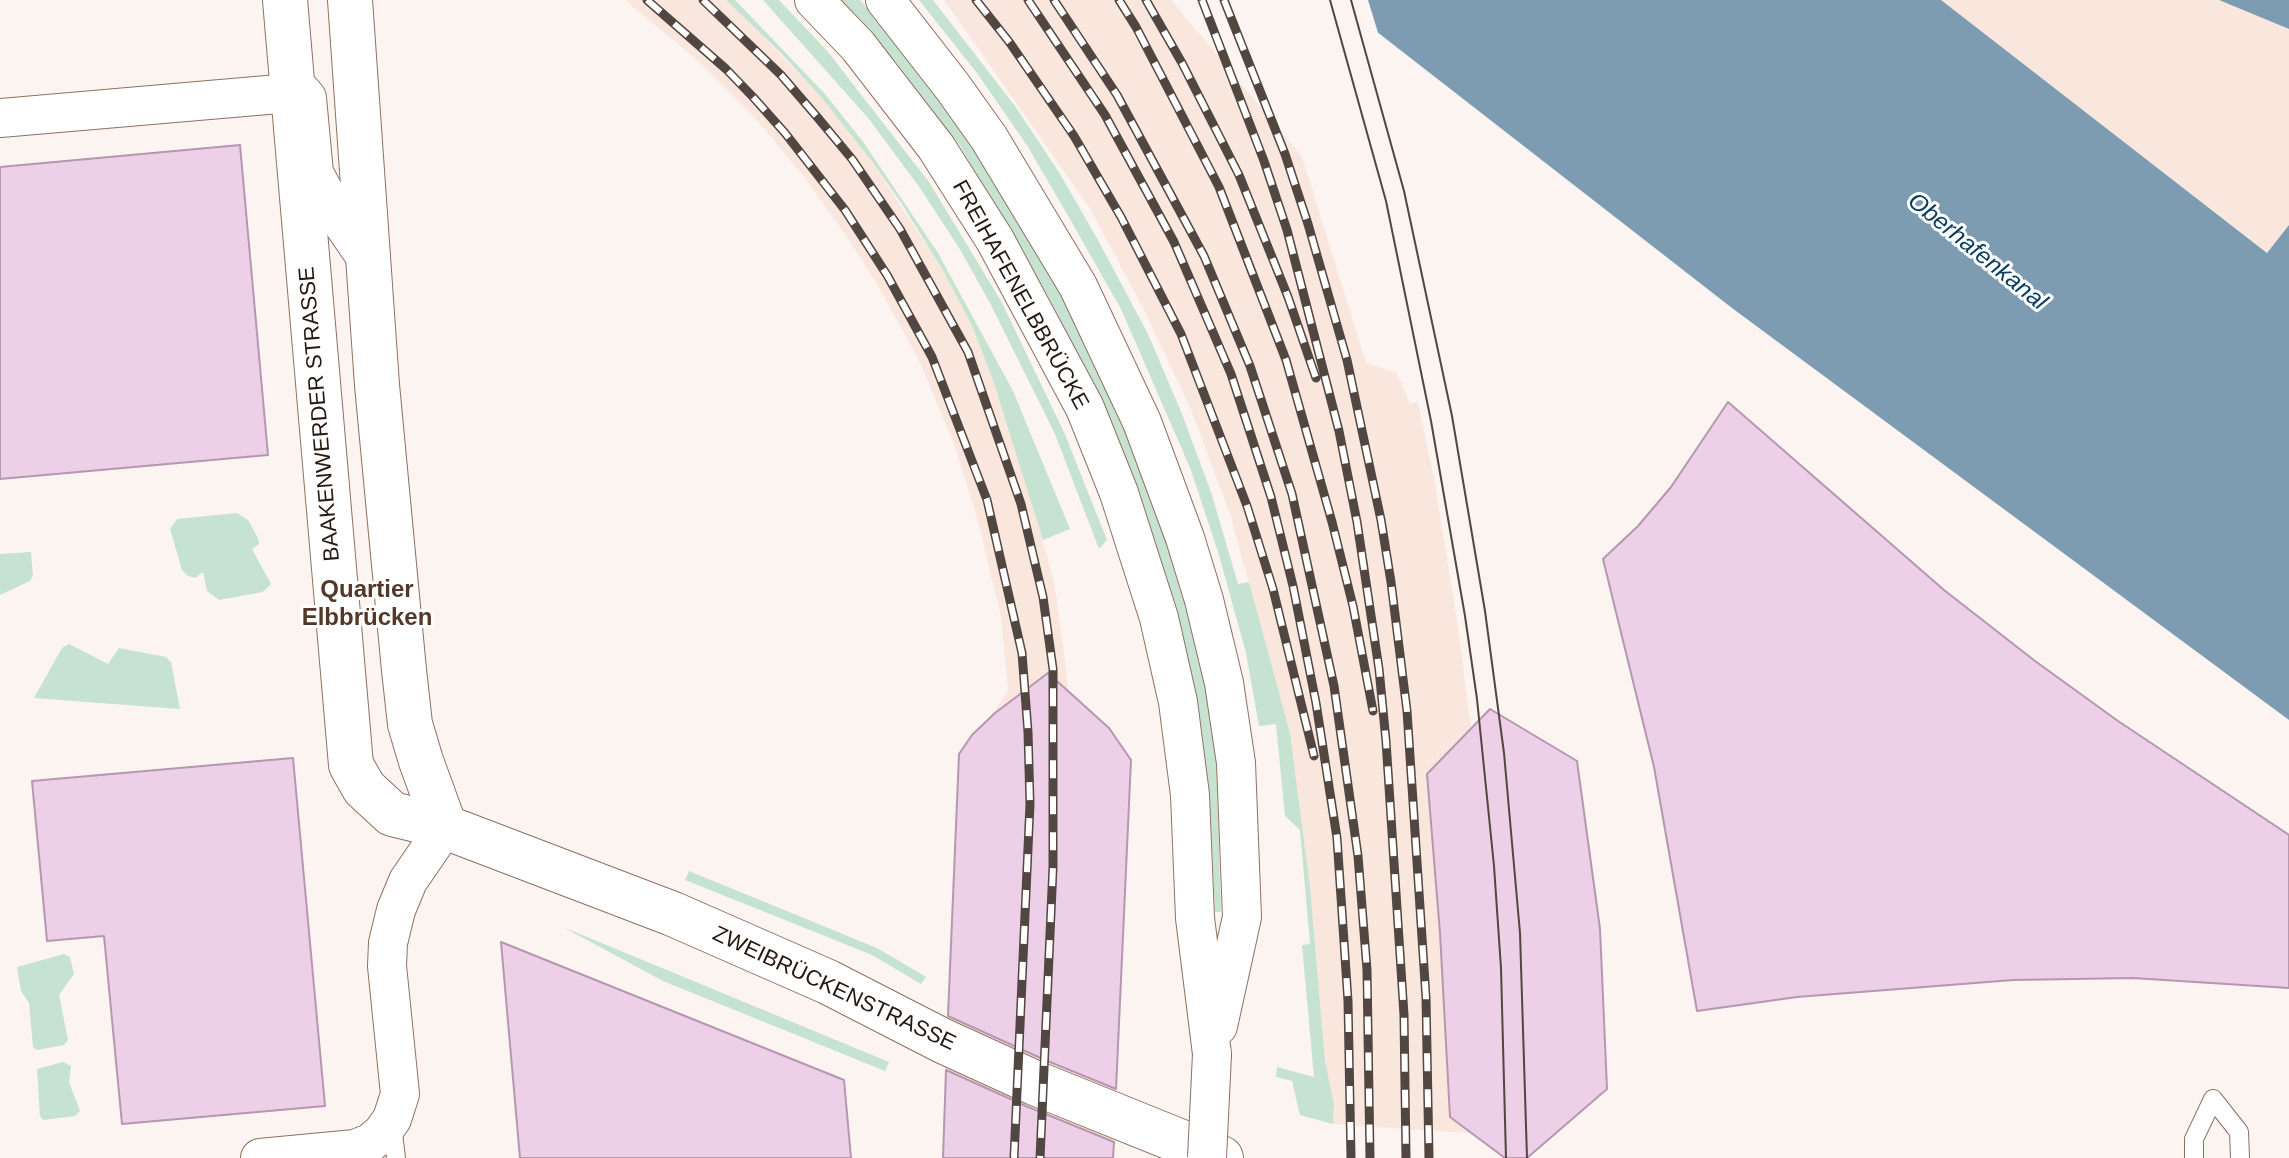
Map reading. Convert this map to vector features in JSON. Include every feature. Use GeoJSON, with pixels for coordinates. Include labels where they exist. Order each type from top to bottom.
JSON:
{"type":"FeatureCollection","features":[{"type":"Feature","properties":{"kind":"main road","name":"BAAKENWERDER STRASSE"},"geometry":{"type":"LineString","coordinates":[[285,0],[351,765],[369,795],[392,814],[445,827]]}},
{"type":"Feature","properties":{"kind":"main road"},"geometry":{"type":"LineString","coordinates":[[350,0],[377,385],[410,724],[445,827]]}},
{"type":"Feature","properties":{"kind":"main road","name":"ZWEIBRÜCKENSTRASSE"},"geometry":{"type":"LineString","coordinates":[[445,827],[700,926],[828,982],[943,1041],[1035,1083],[1221,1158]]}},
{"type":"Feature","properties":{"kind":"street","name":"FREIHAFENELBBRÜCKE"},"geometry":{"type":"LineString","coordinates":[[814,0],[858,46],[936,147],[995,240],[1085,408],[1119,493],[1159,618],[1178,702],[1190,795],[1195,918],[1212,1054]]}},
{"type":"Feature","properties":{"kind":"street","name":"FREIHAFENELBBRÜCKE"},"geometry":{"type":"LineString","coordinates":[[885,0],[989,138],[1078,286],[1142,422],[1193,563],[1224,683],[1232,728],[1239,814],[1242,917],[1212,1054],[1207,1158]]}},
{"type":"Feature","properties":{"kind":"street"},"geometry":{"type":"LineString","coordinates":[[0,118],[292,92]]}},
{"type":"Feature","properties":{"kind":"street","name":"BAAKENWERDER STRASSE"},"geometry":{"type":"LineString","coordinates":[[292,92],[302,92],[307,98],[314,173],[336,214],[369,262]]}},
{"type":"Feature","properties":{"kind":"street"},"geometry":{"type":"LineString","coordinates":[[260,1158],[355,1149],[370,1143],[392,1119],[400,1094],[387,966],[388,943],[396,910],[408,881],[445,827]]}},
{"type":"Feature","properties":{"kind":"lane"},"geometry":{"type":"LineString","coordinates":[[2194,1158],[2194,1139],[2213,1099],[2239,1132],[2240,1158]]}},
{"type":"Feature","properties":{"kind":"lane"},"geometry":{"type":"LineString","coordinates":[[392,1119],[396,1158]]}},
{"type":"Feature","properties":{"kind":"shaded area"},"geometry":{"type":"Polygon","coordinates":[[[625,0],[726,0],[738,10],[821,97],[871,160],[944,272],[972,326],[1019,458],[1054,581],[1069,709],[1119,741],[1131,760],[1113,1158],[942,1158],[959,754],[967,754],[1008,690],[1001,617],[978,521],[955,447],[920,362],[849,240],[805,178],[756,119],[697,60],[625,0]]]}},
{"type":"Feature","properties":{"kind":"shaded area"},"geometry":{"type":"Polygon","coordinates":[[[944,0],[1171,0],[1302,157],[1366,363],[1397,373],[1410,404],[1418,402],[1435,484],[1459,633],[1476,769],[1498,1135],[1333,1124],[1334,1104],[1325,1061],[1310,887],[1290,733],[1230,514],[1192,412],[1146,314],[1091,210],[944,0]]]}},
{"type":"Feature","properties":{"kind":"shaded area"},"geometry":{"type":"Polygon","coordinates":[[[1941,0],[2219,0],[2289,29],[2289,225],[2268,253],[1941,0]]]}},
{"type":"Feature","properties":{"kind":"green space"},"geometry":{"type":"Polygon","coordinates":[[[726,0],[735,0],[825,94],[864,143],[938,253],[1013,391],[1070,529],[1043,540],[993,380],[972,326],[944,272],[902,204],[821,97],[726,0]]]}},
{"type":"Feature","properties":{"kind":"green space"},"geometry":{"type":"Polygon","coordinates":[[[763,0],[779,0],[828,52],[929,182],[1001,301],[1064,432],[1107,540],[1099,549],[1055,434],[961,251],[869,119],[763,0]]]}},
{"type":"Feature","properties":{"kind":"green space"},"geometry":{"type":"Polygon","coordinates":[[[841,0],[860,0],[970,140],[1061,293],[1134,450],[1164,532],[1205,680],[1216,755],[1221,912],[1215,912],[1210,805],[1192,683],[1075,349],[1049,298],[960,146],[897,63],[841,0]]]}},
{"type":"Feature","properties":{"kind":"green space"},"geometry":{"type":"Polygon","coordinates":[[[919,0],[933,0],[1015,106],[1060,174],[1099,242],[1148,334],[1182,414],[1211,492],[1238,584],[1249,582],[1290,733],[1310,887],[1325,1061],[1334,1104],[1333,1124],[1300,1115],[1292,1081],[1276,1077],[1277,1067],[1314,1077],[1302,945],[1310,944],[1300,830],[1285,816],[1276,724],[1259,726],[1246,653],[1191,470],[1121,309],[1071,221],[1028,147],[977,73],[919,0]]]}},
{"type":"Feature","properties":{"kind":"green space"},"geometry":{"type":"Polygon","coordinates":[[[237,513],[248,520],[258,538],[259,544],[252,549],[271,584],[263,592],[219,600],[207,591],[203,572],[195,578],[182,570],[170,529],[177,519],[237,513]]]}},
{"type":"Feature","properties":{"kind":"green space"},"geometry":{"type":"Polygon","coordinates":[[[31,552],[33,576],[30,581],[0,595],[0,554],[31,552]]]}},
{"type":"Feature","properties":{"kind":"green space"},"geometry":{"type":"Polygon","coordinates":[[[69,644],[108,664],[119,648],[166,657],[171,662],[180,709],[34,698],[62,648],[69,644]]]}},
{"type":"Feature","properties":{"kind":"green space"},"geometry":{"type":"Polygon","coordinates":[[[689,871],[877,948],[926,977],[921,984],[872,955],[685,880],[689,871]]]}},
{"type":"Feature","properties":{"kind":"green space"},"geometry":{"type":"Polygon","coordinates":[[[563,927],[889,1062],[885,1071],[663,981],[563,927]]]}},
{"type":"Feature","properties":{"kind":"green space"},"geometry":{"type":"Polygon","coordinates":[[[64,954],[70,957],[74,974],[59,995],[68,1040],[64,1045],[37,1050],[33,1047],[29,1003],[21,991],[17,967],[64,954]]]}},
{"type":"Feature","properties":{"kind":"green space"},"geometry":{"type":"Polygon","coordinates":[[[63,1062],[71,1066],[69,1082],[80,1111],[75,1116],[43,1120],[40,1116],[37,1069],[63,1062]]]}},
{"type":"Feature","properties":{"kind":"water","name":"Oberhafenkanal"},"geometry":{"type":"Polygon","coordinates":[[[1336,0],[1941,0],[2267,253],[2289,225],[2289,720],[1732,308],[1336,0]]]}},
{"type":"Feature","properties":{"kind":"water"},"geometry":{"type":"Polygon","coordinates":[[[2219,0],[2289,0],[2289,29],[2219,0]]]}},
{"type":"Feature","properties":{"kind":"pier"},"geometry":{"type":"Polygon","coordinates":[[[1332,0],[1368,0],[1380,39],[1333,3],[1332,0]]]}},
{"type":"Feature","properties":{"kind":"building"},"geometry":{"type":"Polygon","coordinates":[[[240,145],[268,455],[0,479],[0,167],[240,145]]]}},
{"type":"Feature","properties":{"kind":"building"},"geometry":{"type":"Polygon","coordinates":[[[1728,402],[1944,590],[2035,661],[2118,721],[2289,835],[2289,988],[2133,978],[2013,980],[1797,997],[1697,1011],[1654,767],[1603,559],[1638,526],[1671,487],[1728,402]]]}},
{"type":"Feature","properties":{"kind":"building"},"geometry":{"type":"Polygon","coordinates":[[[1048,673],[1109,728],[1131,760],[1116,1089],[948,1016],[959,754],[972,735],[995,713],[1048,673]]]}},
{"type":"Feature","properties":{"kind":"building"},"geometry":{"type":"Polygon","coordinates":[[[1490,709],[1577,761],[1600,929],[1607,1089],[1527,1158],[1505,1158],[1450,1117],[1427,774],[1490,709]]]}},
{"type":"Feature","properties":{"kind":"building"},"geometry":{"type":"Polygon","coordinates":[[[293,758],[325,1106],[122,1124],[104,936],[47,941],[32,781],[293,758]]]}},
{"type":"Feature","properties":{"kind":"building"},"geometry":{"type":"Polygon","coordinates":[[[501,942],[844,1080],[851,1158],[520,1158],[501,942]]]}},
{"type":"Feature","properties":{"kind":"building"},"geometry":{"type":"Polygon","coordinates":[[[946,1070],[1114,1142],[1113,1158],[943,1158],[946,1070]]]}},
{"type":"Feature","properties":{"kind":"tram line"},"geometry":{"type":"LineString","coordinates":[[1330,0],[1386,201],[1431,421],[1465,616],[1494,866],[1501,968],[1506,1158]]}},
{"type":"Feature","properties":{"kind":"tram line"},"geometry":{"type":"LineString","coordinates":[[1351,0],[1404,191],[1452,416],[1485,611],[1504,753],[1520,933],[1527,1158]]}},
{"type":"Feature","properties":{"kind":"railway"},"geometry":{"type":"LineString","coordinates":[[647,0],[726,69],[753,97],[845,210],[887,275],[932,357],[987,500],[1022,653],[1028,732],[1030,804],[1014,1158]]}},
{"type":"Feature","properties":{"kind":"railway"},"geometry":{"type":"LineString","coordinates":[[703,0],[781,75],[818,118],[852,159],[900,229],[968,352],[1021,504],[1043,597],[1053,669],[1053,867],[1040,1158]]}},
{"type":"Feature","properties":{"kind":"railway"},"geometry":{"type":"LineString","coordinates":[[976,0],[1010,43],[1074,136],[1121,217],[1181,334],[1247,506],[1273,589],[1314,756]]}},
{"type":"Feature","properties":{"kind":"railway"},"geometry":{"type":"LineString","coordinates":[[1028,0],[1105,115],[1174,242],[1231,374],[1271,497],[1293,586],[1316,703],[1337,838],[1348,1001],[1351,1158]]}},
{"type":"Feature","properties":{"kind":"railway"},"geometry":{"type":"LineString","coordinates":[[1054,0],[1117,95],[1204,256],[1250,366],[1292,494],[1334,686],[1358,856],[1367,970],[1370,1158]]}},
{"type":"Feature","properties":{"kind":"railway"},"geometry":{"type":"LineString","coordinates":[[1119,0],[1219,187],[1286,360],[1353,606],[1373,711]]}},
{"type":"Feature","properties":{"kind":"railway"},"geometry":{"type":"LineString","coordinates":[[1146,0],[1239,175],[1288,297],[1316,378]]}},
{"type":"Feature","properties":{"kind":"railway"},"geometry":{"type":"LineString","coordinates":[[1202,0],[1287,230],[1339,431],[1357,522],[1379,669],[1386,741],[1404,1015],[1406,1158]]}},
{"type":"Feature","properties":{"kind":"railway"},"geometry":{"type":"LineString","coordinates":[[1224,0],[1285,154],[1308,224],[1347,360],[1381,520],[1407,711],[1426,998],[1429,1158]]}},
{"type":"Feature","properties":{"kind":"district","name":"Quartier Elbbrücken"},"geometry":{"type":"Point","coordinates":[367,604]}}]}
